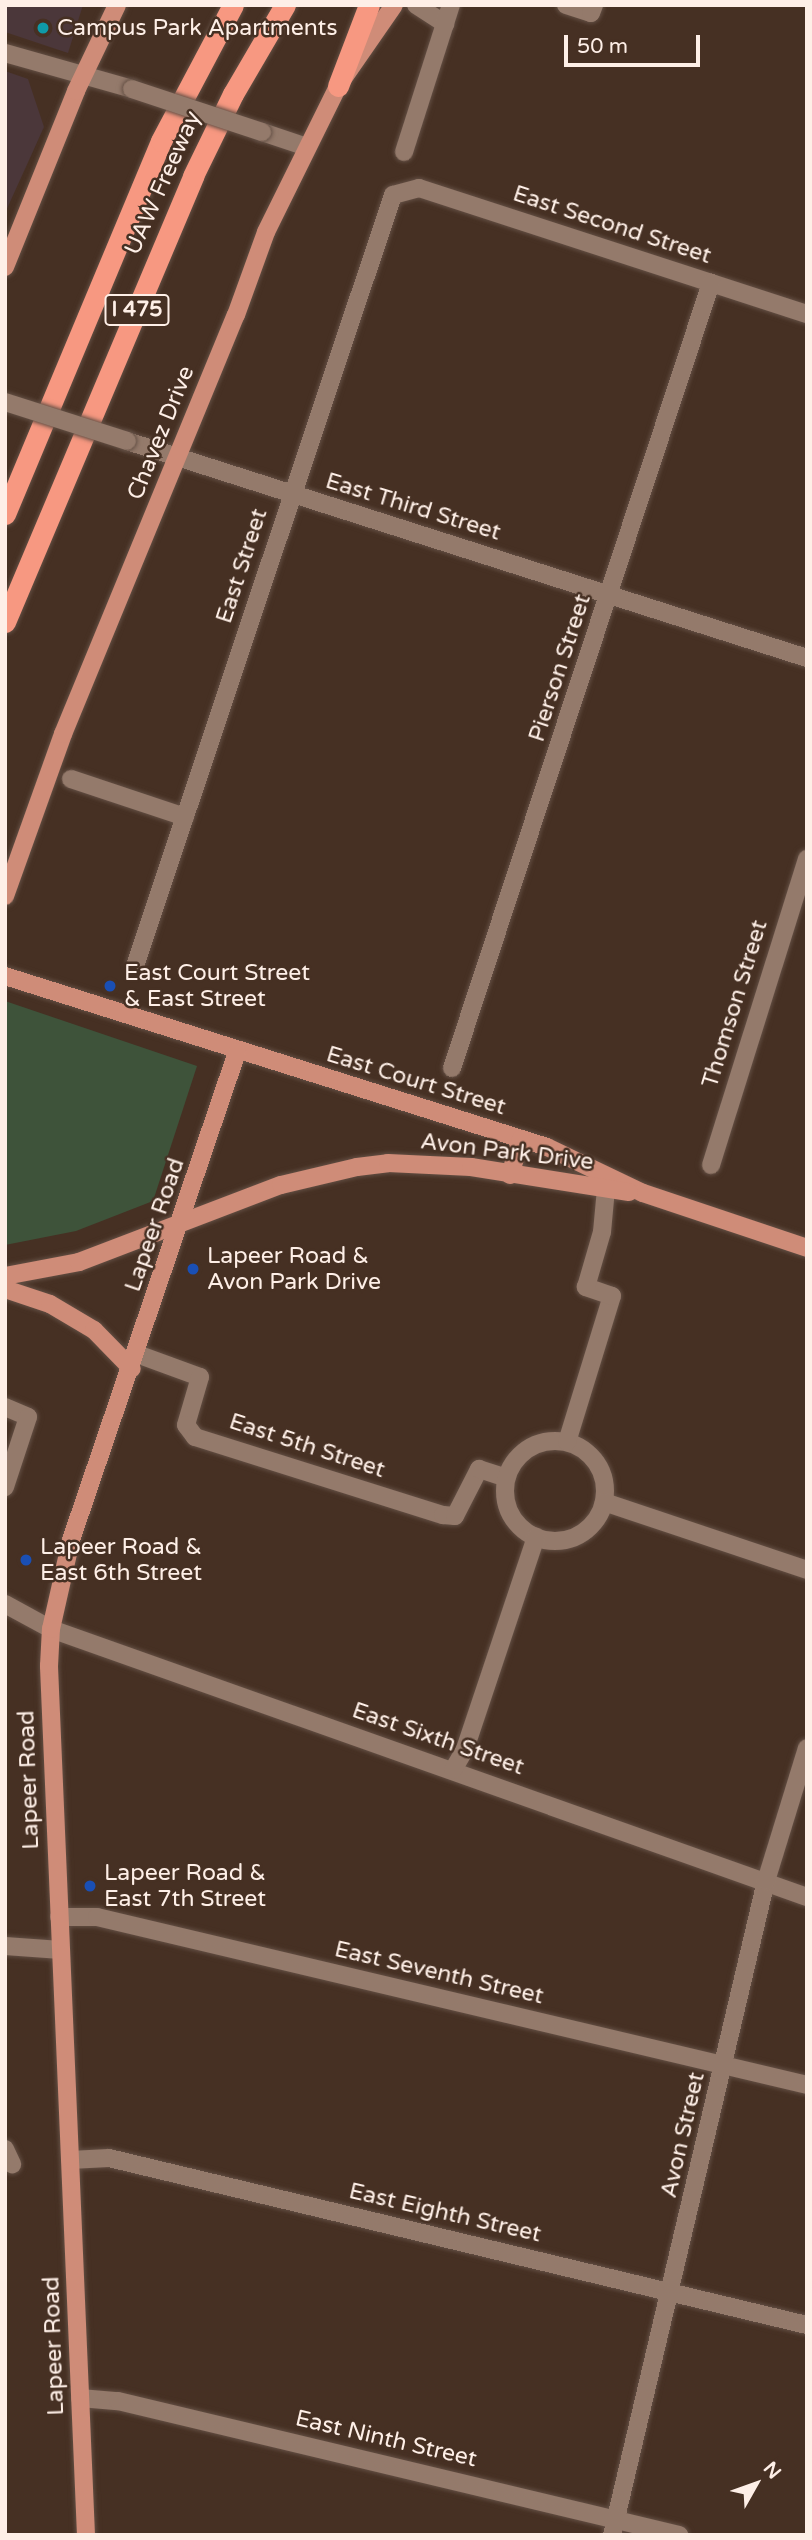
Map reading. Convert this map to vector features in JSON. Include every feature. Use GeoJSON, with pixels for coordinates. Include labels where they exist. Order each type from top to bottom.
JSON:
{"type":"FeatureCollection","features":[{"type":"Feature","properties":{"kind":"highway","name":"UAW Freeway"},"geometry":{"type":"LineString","coordinates":[[5,514],[161,141],[233,5]]}},
{"type":"Feature","properties":{"kind":"highway","name":"UAW Freeway"},"geometry":{"type":"LineString","coordinates":[[5,622],[193,176],[233,94],[285,5]]}},
{"type":"Feature","properties":{"kind":"highway"},"geometry":{"type":"LineString","coordinates":[[338,86],[369,5]]}},
{"type":"Feature","properties":{"kind":"highway"},"geometry":{"type":"LineString","coordinates":[[5,503],[30,454]]}},
{"type":"Feature","properties":{"kind":"highway"},"geometry":{"type":"LineString","coordinates":[[5,641],[44,531]]}},
{"type":"Feature","properties":{"kind":"main road"},"geometry":{"type":"LineString","coordinates":[[5,267],[83,75],[117,5]]}},
{"type":"Feature","properties":{"kind":"main road","name":"Chavez Drive"},"geometry":{"type":"LineString","coordinates":[[5,896],[62,734],[178,457],[266,232],[338,86],[394,5]]}},
{"type":"Feature","properties":{"kind":"main road","name":"East Court Street"},"geometry":{"type":"LineString","coordinates":[[5,976],[237,1052],[521,1139],[643,1193],[807,1248]]}},
{"type":"Feature","properties":{"kind":"main road","name":"Lapeer Road"},"geometry":{"type":"LineString","coordinates":[[86,2535],[61,1950],[51,1629],[71,1540],[181,1226],[237,1052]]}},
{"type":"Feature","properties":{"kind":"main road"},"geometry":{"type":"LineString","coordinates":[[510,1175],[521,1139]]}},
{"type":"Feature","properties":{"kind":"main road","name":"Avon Park Drive"},"geometry":{"type":"LineString","coordinates":[[5,1276],[79,1262],[181,1226],[281,1185],[357,1167],[420,1164],[643,1193]]}},
{"type":"Feature","properties":{"kind":"main road"},"geometry":{"type":"LineString","coordinates":[[5,1289],[70,1315],[135,1361]]}},
{"type":"Feature","properties":{"kind":"street"},"geometry":{"type":"LineString","coordinates":[[416,5],[445,24]]}},
{"type":"Feature","properties":{"kind":"street"},"geometry":{"type":"LineString","coordinates":[[404,152],[451,5]]}},
{"type":"Feature","properties":{"kind":"street"},"geometry":{"type":"LineString","coordinates":[[566,5],[591,13],[594,5]]}},
{"type":"Feature","properties":{"kind":"street"},"geometry":{"type":"LineString","coordinates":[[5,53],[132,89],[307,147]]}},
{"type":"Feature","properties":{"kind":"street","name":"East Second Street"},"geometry":{"type":"LineString","coordinates":[[401,190],[419,188],[807,314]]}},
{"type":"Feature","properties":{"kind":"street","name":"East Street"},"geometry":{"type":"LineString","coordinates":[[136,963],[387,203],[401,190]]}},
{"type":"Feature","properties":{"kind":"street","name":"Pierson Street"},"geometry":{"type":"LineString","coordinates":[[452,1068],[711,282]]}},
{"type":"Feature","properties":{"kind":"street","name":"East Third Street"},"geometry":{"type":"LineString","coordinates":[[5,402],[807,658]]}},
{"type":"Feature","properties":{"kind":"street"},"geometry":{"type":"LineString","coordinates":[[71,779],[185,817]]}},
{"type":"Feature","properties":{"kind":"street","name":"Thomson Street"},"geometry":{"type":"LineString","coordinates":[[711,1165],[807,859]]}},
{"type":"Feature","properties":{"kind":"street"},"geometry":{"type":"LineString","coordinates":[[567,1442],[612,1296],[586,1287],[603,1232],[606,1189]]}},
{"type":"Feature","properties":{"kind":"street","name":"East 5th Street"},"geometry":{"type":"LineString","coordinates":[[135,1361],[200,1377],[186,1425],[195,1437],[443,1515],[455,1516],[480,1469],[506,1478]]}},
{"type":"Feature","properties":{"kind":"street"},"geometry":{"type":"LineString","coordinates":[[5,1407],[28,1417],[5,1487]]}},
{"type":"Feature","properties":{"kind":"street"},"geometry":{"type":"LineString","coordinates":[[541,1442],[567,1442],[590,1454],[603,1476],[604,1502],[592,1526],[569,1540],[536,1536],[519,1527],[506,1504],[506,1478],[519,1455],[541,1442]]}},
{"type":"Feature","properties":{"kind":"street"},"geometry":{"type":"LineString","coordinates":[[604,1502],[807,1570]]}},
{"type":"Feature","properties":{"kind":"street"},"geometry":{"type":"LineString","coordinates":[[453,1770],[465,1749],[536,1536]]}},
{"type":"Feature","properties":{"kind":"street","name":"East Sixth Street"},"geometry":{"type":"LineString","coordinates":[[5,1604],[51,1629],[766,1881],[786,1894],[807,1897]]}},
{"type":"Feature","properties":{"kind":"street","name":"Avon Street"},"geometry":{"type":"LineString","coordinates":[[614,2527],[766,1881],[807,1748]]}},
{"type":"Feature","properties":{"kind":"street","name":"East Seventh Street"},"geometry":{"type":"LineString","coordinates":[[60,1917],[97,1917],[807,2085]]}},
{"type":"Feature","properties":{"kind":"street"},"geometry":{"type":"LineString","coordinates":[[5,1946],[61,1950]]}},
{"type":"Feature","properties":{"kind":"street","name":"East Eighth Street"},"geometry":{"type":"LineString","coordinates":[[70,2160],[109,2158],[807,2325]]}},
{"type":"Feature","properties":{"kind":"street","name":"East Ninth Street"},"geometry":{"type":"LineString","coordinates":[[80,2399],[118,2400],[614,2527],[679,2535]]}},
{"type":"Feature","properties":{"kind":"shaded area"},"geometry":{"type":"Polygon","coordinates":[[[5,5],[83,5],[68,53],[5,32],[5,5]]]}},
{"type":"Feature","properties":{"kind":"shaded area"},"geometry":{"type":"Polygon","coordinates":[[[5,71],[28,79],[44,127],[5,213],[5,71]]]}},
{"type":"Feature","properties":{"kind":"green space"},"geometry":{"type":"Polygon","coordinates":[[[5,1001],[197,1066],[153,1201],[76,1231],[5,1245],[5,1001]]]}},
{"type":"Feature","properties":{"kind":"place","name":"Campus Park Apartments"},"geometry":{"type":"Point","coordinates":[43,28]}},
{"type":"Feature","properties":{"kind":"place","name":"East Court Street & East Street"},"geometry":{"type":"Point","coordinates":[110,986]}},
{"type":"Feature","properties":{"kind":"place","name":"Lapeer Road & Avon Park Drive"},"geometry":{"type":"Point","coordinates":[193,1269]}},
{"type":"Feature","properties":{"kind":"place","name":"Lapeer Road & East 6th Street"},"geometry":{"type":"Point","coordinates":[26,1560]}},
{"type":"Feature","properties":{"kind":"place","name":"Lapeer Road & East 7th Street"},"geometry":{"type":"Point","coordinates":[90,1886]}}]}
